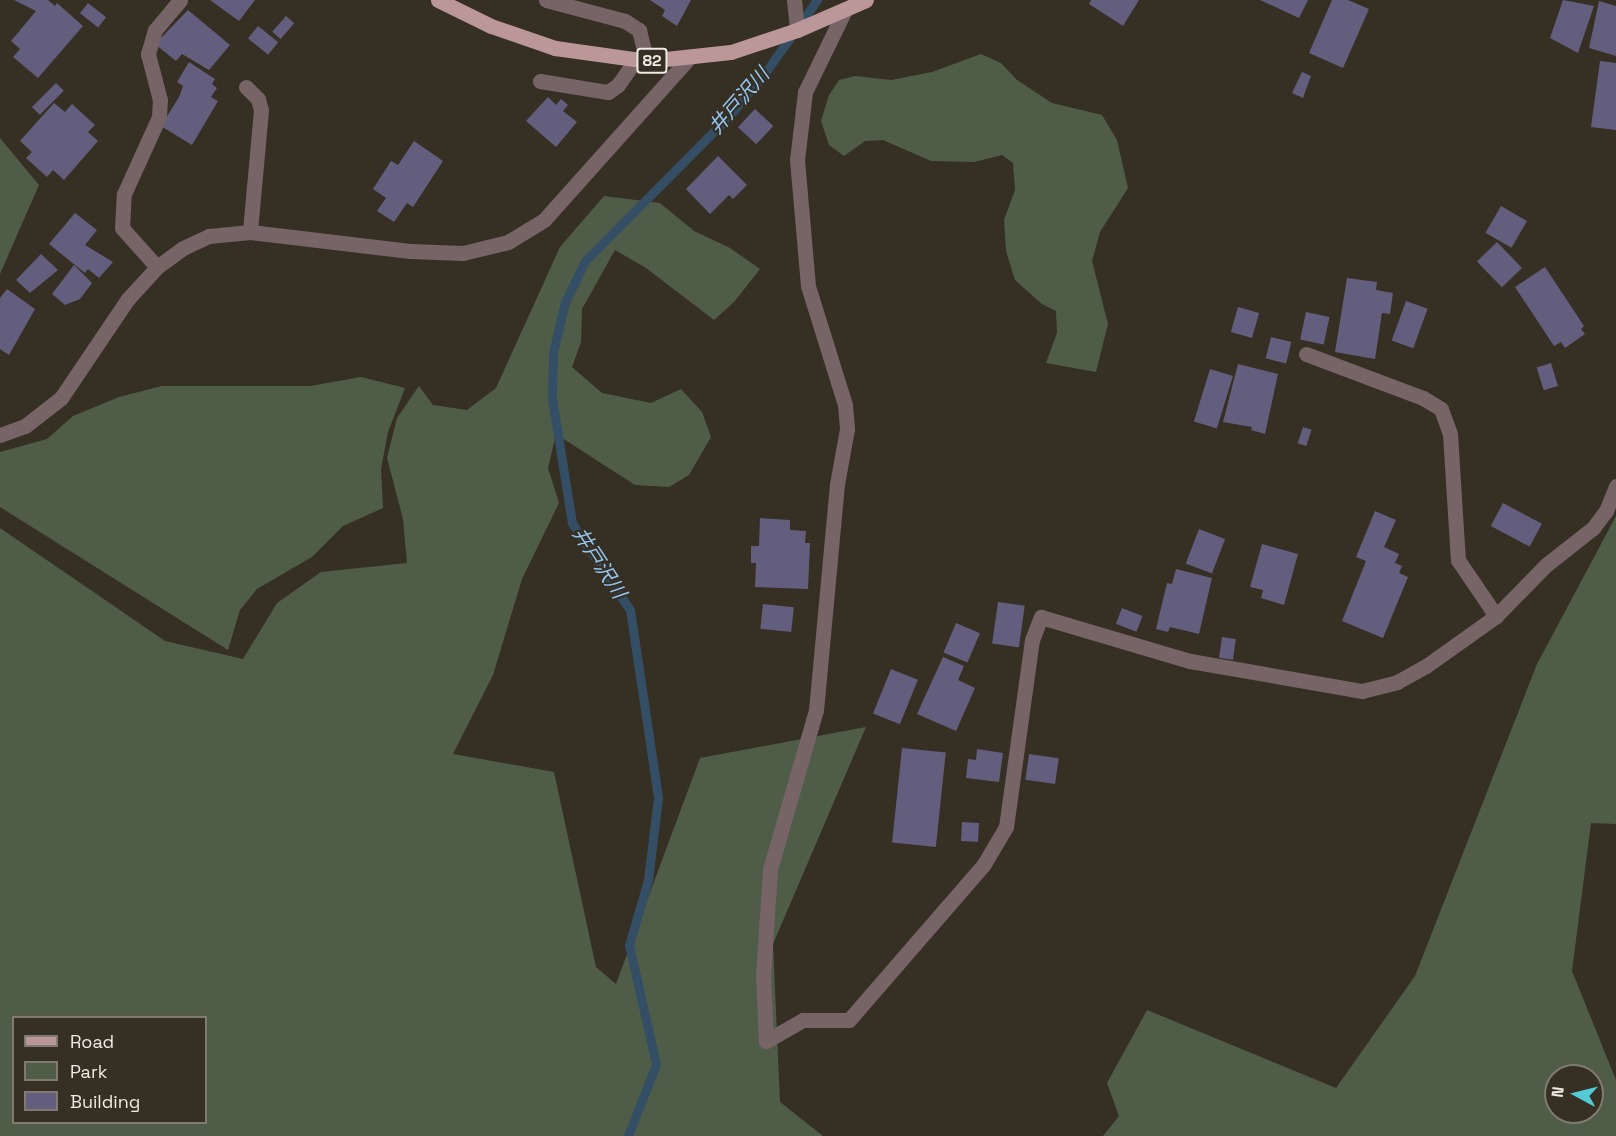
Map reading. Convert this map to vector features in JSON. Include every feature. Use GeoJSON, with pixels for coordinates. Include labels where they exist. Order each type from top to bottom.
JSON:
{"type":"FeatureCollection","features":[{"type":"Feature","properties":{"kind":"main road","name":"82"},"geometry":{"type":"LineString","coordinates":[[438,0],[491,26],[555,48],[641,61],[688,59],[731,52],[844,12],[866,0]]}},
{"type":"Feature","properties":{"kind":"street"},"geometry":{"type":"LineString","coordinates":[[157,267],[122,228],[124,194],[159,117],[160,100],[148,54],[155,30],[180,0]]}},
{"type":"Feature","properties":{"kind":"street"},"geometry":{"type":"LineString","coordinates":[[540,81],[608,92],[641,61],[639,30],[625,21],[546,0]]}},
{"type":"Feature","properties":{"kind":"street"},"geometry":{"type":"LineString","coordinates":[[794,0],[797,30]]}},
{"type":"Feature","properties":{"kind":"street"},"geometry":{"type":"LineString","coordinates":[[844,12],[805,92],[797,160],[808,286],[845,405],[847,429],[837,484],[816,710],[770,869],[763,978],[766,1041],[803,1020],[849,1020],[984,864],[1006,827],[1032,640],[1041,617],[1190,662],[1362,691],[1397,682],[1426,666],[1496,616],[1546,566],[1593,528],[1606,511],[1616,486]]}},
{"type":"Feature","properties":{"kind":"street"},"geometry":{"type":"LineString","coordinates":[[0,435],[25,426],[61,398],[127,300],[157,267],[209,236],[250,232],[410,251],[463,253],[508,242],[544,220],[688,59]]}},
{"type":"Feature","properties":{"kind":"street"},"geometry":{"type":"LineString","coordinates":[[246,87],[258,99],[261,110],[250,232]]}},
{"type":"Feature","properties":{"kind":"street"},"geometry":{"type":"LineString","coordinates":[[1306,354],[1424,398],[1440,410],[1450,434],[1458,560],[1496,616]]}},
{"type":"Feature","properties":{"kind":"green space"},"geometry":{"type":"Polygon","coordinates":[[[981,54],[1001,63],[1017,80],[1052,103],[1102,115],[1117,140],[1128,188],[1100,232],[1092,261],[1108,324],[1096,372],[1046,363],[1057,333],[1056,311],[1042,304],[1015,280],[1006,251],[1004,220],[1015,190],[1013,163],[1002,155],[974,162],[931,161],[883,140],[865,141],[844,156],[829,145],[821,121],[829,95],[839,80],[855,76],[891,80],[932,72],[981,54]]]}},
{"type":"Feature","properties":{"kind":"green space"},"geometry":{"type":"Polygon","coordinates":[[[0,138],[39,185],[0,274],[0,138]]]}},
{"type":"Feature","properties":{"kind":"green space"},"geometry":{"type":"Polygon","coordinates":[[[604,196],[660,203],[694,231],[730,248],[760,269],[734,302],[714,320],[646,268],[615,250],[582,309],[581,342],[572,367],[602,393],[651,403],[681,389],[702,412],[711,437],[689,475],[669,487],[635,485],[556,434],[548,468],[559,503],[522,579],[493,675],[453,754],[554,772],[596,967],[616,984],[700,758],[866,727],[773,944],[780,1102],[823,1136],[0,1136],[0,528],[165,641],[243,659],[277,603],[321,572],[407,563],[403,519],[387,458],[397,418],[419,386],[433,405],[467,410],[496,388],[560,247],[604,196]]]}},
{"type":"Feature","properties":{"kind":"green space"},"geometry":{"type":"Polygon","coordinates":[[[361,377],[405,388],[388,432],[381,469],[383,508],[343,526],[312,557],[257,589],[240,610],[228,650],[0,507],[0,452],[47,439],[73,416],[119,397],[162,386],[310,386],[361,377]]]}},
{"type":"Feature","properties":{"kind":"green space"},"geometry":{"type":"Polygon","coordinates":[[[1616,516],[1616,824],[1591,823],[1572,971],[1616,1080],[1616,1136],[1103,1136],[1119,1116],[1107,1083],[1147,1010],[1336,1088],[1415,976],[1537,664],[1616,516]]]}},
{"type":"Feature","properties":{"kind":"building"},"geometry":{"type":"Polygon","coordinates":[[[14,0],[48,0],[55,6],[57,3],[83,26],[38,78],[13,57],[20,49],[11,41],[36,11],[14,0]]]}},
{"type":"Feature","properties":{"kind":"building"},"geometry":{"type":"Polygon","coordinates":[[[210,0],[255,0],[239,21],[210,0]]]}},
{"type":"Feature","properties":{"kind":"building"},"geometry":{"type":"Polygon","coordinates":[[[650,0],[691,0],[677,26],[662,16],[665,10],[650,0]]]}},
{"type":"Feature","properties":{"kind":"building"},"geometry":{"type":"Polygon","coordinates":[[[1091,0],[1139,0],[1123,26],[1089,4],[1091,0]]]}},
{"type":"Feature","properties":{"kind":"building"},"geometry":{"type":"Polygon","coordinates":[[[1260,0],[1308,0],[1299,18],[1260,0]]]}},
{"type":"Feature","properties":{"kind":"building"},"geometry":{"type":"Polygon","coordinates":[[[1332,0],[1348,0],[1369,9],[1343,68],[1309,53],[1332,0]]]}},
{"type":"Feature","properties":{"kind":"building"},"geometry":{"type":"Polygon","coordinates":[[[1563,0],[1594,6],[1578,53],[1550,38],[1563,0]]]}},
{"type":"Feature","properties":{"kind":"building"},"geometry":{"type":"Polygon","coordinates":[[[1599,1],[1616,6],[1616,56],[1589,48],[1599,1]]]}},
{"type":"Feature","properties":{"kind":"building"},"geometry":{"type":"Polygon","coordinates":[[[88,3],[106,17],[98,27],[80,13],[88,3]]]}},
{"type":"Feature","properties":{"kind":"building"},"geometry":{"type":"Polygon","coordinates":[[[188,10],[230,45],[209,70],[182,54],[176,61],[155,44],[188,10]]]}},
{"type":"Feature","properties":{"kind":"building"},"geometry":{"type":"Polygon","coordinates":[[[286,16],[294,23],[281,39],[272,32],[286,16]]]}},
{"type":"Feature","properties":{"kind":"building"},"geometry":{"type":"Polygon","coordinates":[[[258,26],[278,42],[268,55],[248,38],[258,26]]]}},
{"type":"Feature","properties":{"kind":"building"},"geometry":{"type":"Polygon","coordinates":[[[1600,61],[1616,63],[1616,130],[1591,127],[1600,61]]]}},
{"type":"Feature","properties":{"kind":"building"},"geometry":{"type":"Polygon","coordinates":[[[189,62],[215,79],[212,84],[217,88],[211,97],[218,101],[192,145],[161,126],[179,97],[183,86],[177,82],[189,62]]]}},
{"type":"Feature","properties":{"kind":"building"},"geometry":{"type":"Polygon","coordinates":[[[1302,72],[1311,76],[1303,98],[1292,93],[1302,72]]]}},
{"type":"Feature","properties":{"kind":"building"},"geometry":{"type":"Polygon","coordinates":[[[56,83],[64,91],[40,115],[32,107],[56,83]]]}},
{"type":"Feature","properties":{"kind":"building"},"geometry":{"type":"Polygon","coordinates":[[[548,97],[556,105],[561,99],[568,105],[563,111],[577,122],[556,147],[526,121],[548,97]]]}},
{"type":"Feature","properties":{"kind":"building"},"geometry":{"type":"Polygon","coordinates":[[[54,103],[65,112],[72,104],[95,125],[88,132],[98,141],[64,180],[53,170],[47,177],[26,158],[32,152],[20,141],[54,103]]]}},
{"type":"Feature","properties":{"kind":"building"},"geometry":{"type":"Polygon","coordinates":[[[755,109],[773,126],[756,144],[738,127],[755,109]]]}},
{"type":"Feature","properties":{"kind":"building"},"geometry":{"type":"Polygon","coordinates":[[[414,141],[443,161],[413,207],[407,203],[394,222],[377,211],[386,198],[373,189],[391,161],[398,165],[414,141]]]}},
{"type":"Feature","properties":{"kind":"building"},"geometry":{"type":"Polygon","coordinates":[[[718,156],[747,185],[733,199],[729,195],[710,214],[686,189],[718,156]]]}},
{"type":"Feature","properties":{"kind":"building"},"geometry":{"type":"Polygon","coordinates":[[[1501,206],[1527,221],[1511,248],[1486,233],[1501,206]]]}},
{"type":"Feature","properties":{"kind":"building"},"geometry":{"type":"Polygon","coordinates":[[[75,213],[97,230],[85,245],[113,262],[99,278],[88,269],[85,273],[49,244],[75,213]]]}},
{"type":"Feature","properties":{"kind":"building"},"geometry":{"type":"Polygon","coordinates":[[[1497,242],[1522,268],[1502,287],[1477,261],[1497,242]]]}},
{"type":"Feature","properties":{"kind":"building"},"geometry":{"type":"Polygon","coordinates":[[[41,254],[58,270],[30,293],[16,280],[41,254]]]}},
{"type":"Feature","properties":{"kind":"building"},"geometry":{"type":"Polygon","coordinates":[[[74,265],[92,283],[80,299],[65,305],[52,294],[74,265]]]}},
{"type":"Feature","properties":{"kind":"building"},"geometry":{"type":"Polygon","coordinates":[[[1545,267],[1584,326],[1581,329],[1585,334],[1565,348],[1561,342],[1554,346],[1515,287],[1545,267]]]}},
{"type":"Feature","properties":{"kind":"building"},"geometry":{"type":"Polygon","coordinates":[[[1347,278],[1377,282],[1376,290],[1393,293],[1390,314],[1382,313],[1375,359],[1335,352],[1347,278]]]}},
{"type":"Feature","properties":{"kind":"building"},"geometry":{"type":"Polygon","coordinates":[[[7,289],[35,309],[9,355],[0,349],[0,298],[7,289]]]}},
{"type":"Feature","properties":{"kind":"building"},"geometry":{"type":"Polygon","coordinates":[[[1406,301],[1428,309],[1413,348],[1392,340],[1406,301]]]}},
{"type":"Feature","properties":{"kind":"building"},"geometry":{"type":"Polygon","coordinates":[[[1238,307],[1259,313],[1252,338],[1231,332],[1238,307]]]}},
{"type":"Feature","properties":{"kind":"building"},"geometry":{"type":"Polygon","coordinates":[[[1306,312],[1329,317],[1324,344],[1300,339],[1306,312]]]}},
{"type":"Feature","properties":{"kind":"building"},"geometry":{"type":"Polygon","coordinates":[[[1271,337],[1291,342],[1286,363],[1266,358],[1271,337]]]}},
{"type":"Feature","properties":{"kind":"building"},"geometry":{"type":"Polygon","coordinates":[[[1551,363],[1558,386],[1544,390],[1537,367],[1551,363]]]}},
{"type":"Feature","properties":{"kind":"building"},"geometry":{"type":"Polygon","coordinates":[[[1238,364],[1278,374],[1265,434],[1251,430],[1252,427],[1223,422],[1238,364]]]}},
{"type":"Feature","properties":{"kind":"building"},"geometry":{"type":"Polygon","coordinates":[[[1210,369],[1233,376],[1217,429],[1194,422],[1210,369]]]}},
{"type":"Feature","properties":{"kind":"building"},"geometry":{"type":"Polygon","coordinates":[[[1303,427],[1312,430],[1306,446],[1298,443],[1303,427]]]}},
{"type":"Feature","properties":{"kind":"building"},"geometry":{"type":"Polygon","coordinates":[[[1503,503],[1542,524],[1530,547],[1491,526],[1503,503]]]}},
{"type":"Feature","properties":{"kind":"building"},"geometry":{"type":"Polygon","coordinates":[[[1375,511],[1396,520],[1384,547],[1399,554],[1395,563],[1402,566],[1399,573],[1408,577],[1383,638],[1342,621],[1366,561],[1356,557],[1375,511]]]}},
{"type":"Feature","properties":{"kind":"building"},"geometry":{"type":"Polygon","coordinates":[[[760,518],[790,520],[790,530],[806,531],[805,543],[810,543],[808,589],[755,587],[756,563],[751,563],[751,546],[759,546],[760,518]]]}},
{"type":"Feature","properties":{"kind":"building"},"geometry":{"type":"Polygon","coordinates":[[[1199,529],[1225,539],[1212,574],[1186,564],[1199,529]]]}},
{"type":"Feature","properties":{"kind":"building"},"geometry":{"type":"Polygon","coordinates":[[[1262,544],[1298,554],[1284,605],[1261,598],[1263,590],[1250,587],[1262,544]]]}},
{"type":"Feature","properties":{"kind":"building"},"geometry":{"type":"Polygon","coordinates":[[[1176,569],[1212,578],[1199,634],[1170,627],[1168,632],[1156,629],[1167,583],[1172,584],[1176,569]]]}},
{"type":"Feature","properties":{"kind":"building"},"geometry":{"type":"Polygon","coordinates":[[[998,602],[1025,606],[1019,647],[992,644],[998,602]]]}},
{"type":"Feature","properties":{"kind":"building"},"geometry":{"type":"Polygon","coordinates":[[[763,604],[794,607],[791,632],[760,629],[763,604]]]}},
{"type":"Feature","properties":{"kind":"building"},"geometry":{"type":"Polygon","coordinates":[[[1122,608],[1143,616],[1136,632],[1116,624],[1122,608]]]}},
{"type":"Feature","properties":{"kind":"building"},"geometry":{"type":"Polygon","coordinates":[[[956,623],[980,633],[967,663],[943,652],[956,623]]]}},
{"type":"Feature","properties":{"kind":"building"},"geometry":{"type":"Polygon","coordinates":[[[1222,637],[1236,639],[1233,660],[1219,658],[1222,637]]]}},
{"type":"Feature","properties":{"kind":"building"},"geometry":{"type":"Polygon","coordinates":[[[943,657],[964,666],[958,680],[975,688],[956,731],[917,714],[943,657]]]}},
{"type":"Feature","properties":{"kind":"building"},"geometry":{"type":"Polygon","coordinates":[[[891,669],[918,680],[900,724],[873,714],[891,669]]]}},
{"type":"Feature","properties":{"kind":"building"},"geometry":{"type":"Polygon","coordinates":[[[902,748],[946,753],[936,847],[892,842],[902,748]]]}},
{"type":"Feature","properties":{"kind":"building"},"geometry":{"type":"Polygon","coordinates":[[[977,749],[1003,753],[999,782],[966,778],[968,759],[976,760],[977,749]]]}},
{"type":"Feature","properties":{"kind":"building"},"geometry":{"type":"Polygon","coordinates":[[[1029,754],[1059,758],[1055,784],[1025,780],[1029,754]]]}},
{"type":"Feature","properties":{"kind":"building"},"geometry":{"type":"Polygon","coordinates":[[[962,822],[979,823],[978,842],[961,841],[962,822]]]}},
{"type":"Feature","properties":{"kind":"waterway","name":"井戸沢川"},"geometry":{"type":"LineString","coordinates":[[628,1136],[656,1064],[629,945],[648,880],[658,797],[630,610],[572,523],[552,398],[553,353],[565,302],[585,261],[728,117],[762,77],[817,0]]}}]}
